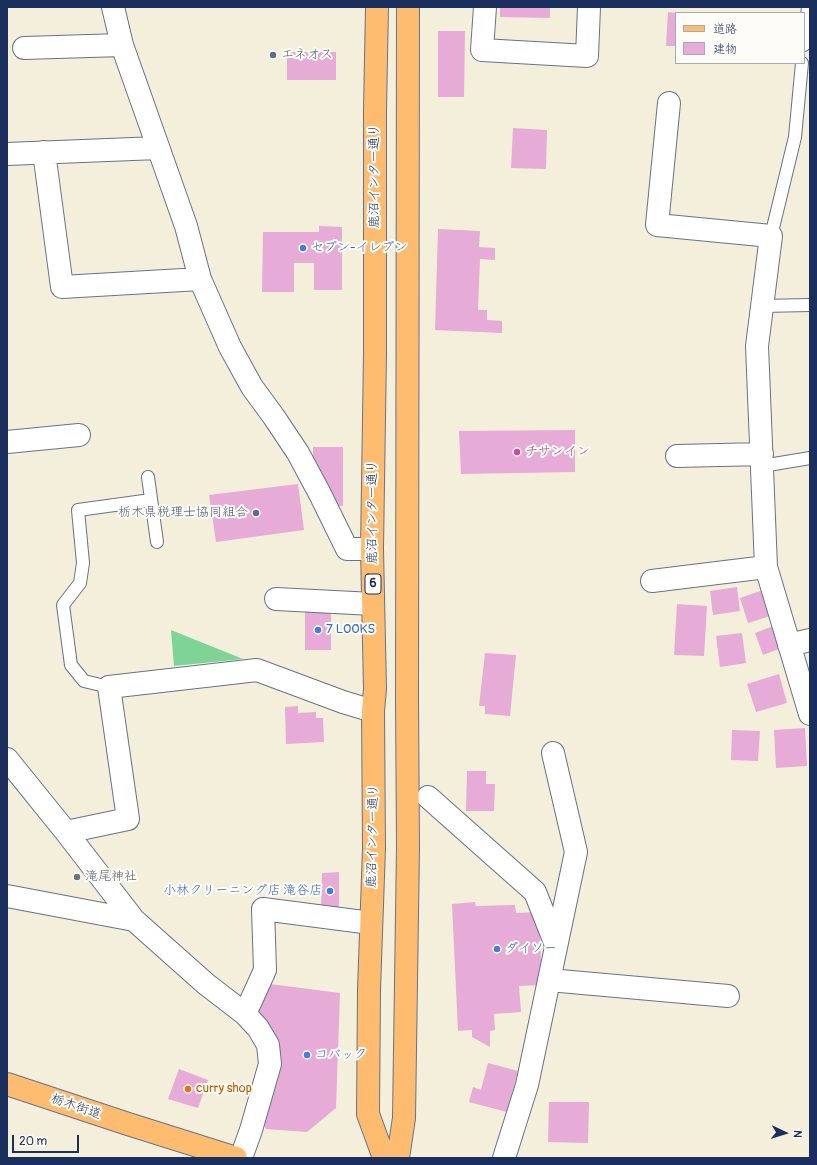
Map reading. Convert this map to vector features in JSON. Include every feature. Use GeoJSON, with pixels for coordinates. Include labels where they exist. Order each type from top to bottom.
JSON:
{"type":"FeatureCollection","features":[{"type":"Feature","properties":{"kind":"main road","name":"鹿沼インター通り"},"geometry":{"type":"LineString","coordinates":[[377,7],[372,549],[375,689],[374,848],[369,990],[368,1114],[384,1158]]}},
{"type":"Feature","properties":{"kind":"main road"},"geometry":{"type":"LineString","coordinates":[[398,1158],[404,1118],[408,847],[408,7]]}},
{"type":"Feature","properties":{"kind":"main road","name":"栃木街道"},"geometry":{"type":"LineString","coordinates":[[7,1084],[236,1158]]}},
{"type":"Feature","properties":{"kind":"street"},"geometry":{"type":"LineString","coordinates":[[114,7],[122,45],[186,226],[200,279],[230,347],[252,387],[298,453],[347,549],[372,549]]}},
{"type":"Feature","properties":{"kind":"street"},"geometry":{"type":"LineString","coordinates":[[485,7],[482,50],[587,56],[589,7]]}},
{"type":"Feature","properties":{"kind":"street"},"geometry":{"type":"LineString","coordinates":[[24,48],[122,45]]}},
{"type":"Feature","properties":{"kind":"street"},"geometry":{"type":"LineString","coordinates":[[669,103],[658,225],[771,236],[757,346],[766,567],[810,714]]}},
{"type":"Feature","properties":{"kind":"street"},"geometry":{"type":"LineString","coordinates":[[7,154],[158,148]]}},
{"type":"Feature","properties":{"kind":"street"},"geometry":{"type":"LineString","coordinates":[[44,152],[62,287],[200,279]]}},
{"type":"Feature","properties":{"kind":"street"},"geometry":{"type":"LineString","coordinates":[[7,442],[79,435]]}},
{"type":"Feature","properties":{"kind":"street"},"geometry":{"type":"LineString","coordinates":[[677,456],[762,460]]}},
{"type":"Feature","properties":{"kind":"street"},"geometry":{"type":"LineString","coordinates":[[652,581],[766,567]]}},
{"type":"Feature","properties":{"kind":"street"},"geometry":{"type":"LineString","coordinates":[[276,599],[374,604]]}},
{"type":"Feature","properties":{"kind":"street"},"geometry":{"type":"LineString","coordinates":[[789,645],[810,640]]}},
{"type":"Feature","properties":{"kind":"street"},"geometry":{"type":"LineString","coordinates":[[66,832],[128,818],[110,687],[257,670],[343,702],[374,711]]}},
{"type":"Feature","properties":{"kind":"street"},"geometry":{"type":"LineString","coordinates":[[504,1158],[527,1085],[576,852],[553,752]]}},
{"type":"Feature","properties":{"kind":"street"},"geometry":{"type":"LineString","coordinates":[[7,760],[66,832],[134,920],[206,984],[245,1014],[258,1028],[268,1045],[270,1064],[241,1158]]}},
{"type":"Feature","properties":{"kind":"street"},"geometry":{"type":"LineString","coordinates":[[428,797],[535,892],[556,945]]}},
{"type":"Feature","properties":{"kind":"street"},"geometry":{"type":"LineString","coordinates":[[7,896],[134,920]]}},
{"type":"Feature","properties":{"kind":"street"},"geometry":{"type":"LineString","coordinates":[[245,1014],[265,970],[263,909],[371,923]]}},
{"type":"Feature","properties":{"kind":"street"},"geometry":{"type":"LineString","coordinates":[[549,980],[728,996]]}},
{"type":"Feature","properties":{"kind":"lane"},"geometry":{"type":"LineString","coordinates":[[805,35],[808,7]]}},
{"type":"Feature","properties":{"kind":"lane"},"geometry":{"type":"LineString","coordinates":[[771,236],[795,137],[802,64]]}},
{"type":"Feature","properties":{"kind":"lane"},"geometry":{"type":"LineString","coordinates":[[762,306],[810,305]]}},
{"type":"Feature","properties":{"kind":"lane"},"geometry":{"type":"LineString","coordinates":[[762,460],[810,458]]}},
{"type":"Feature","properties":{"kind":"lane"},"geometry":{"type":"LineString","coordinates":[[148,477],[157,542]]}},
{"type":"Feature","properties":{"kind":"lane"},"geometry":{"type":"LineString","coordinates":[[110,687],[84,681],[71,666],[63,605],[80,583],[83,563],[78,510],[151,500]]}},
{"type":"Feature","properties":{"kind":"green space"},"geometry":{"type":"Polygon","coordinates":[[[171,630],[243,659],[174,666],[171,630]]]}},
{"type":"Feature","properties":{"kind":"building"},"geometry":{"type":"Polygon","coordinates":[[[500,7],[550,7],[550,18],[500,17],[500,7]]]}},
{"type":"Feature","properties":{"kind":"building"},"geometry":{"type":"Polygon","coordinates":[[[668,12],[675,13],[675,46],[666,46],[668,12]]]}},
{"type":"Feature","properties":{"kind":"building"},"geometry":{"type":"Polygon","coordinates":[[[438,31],[465,31],[464,97],[438,97],[438,31]]]}},
{"type":"Feature","properties":{"kind":"building"},"geometry":{"type":"Polygon","coordinates":[[[287,52],[336,52],[336,80],[287,80],[287,52]]]}},
{"type":"Feature","properties":{"kind":"building"},"geometry":{"type":"Polygon","coordinates":[[[513,128],[547,130],[546,169],[511,168],[513,128]]]}},
{"type":"Feature","properties":{"kind":"building","name":"セブン-イレブン"},"geometry":{"type":"Polygon","coordinates":[[[319,226],[342,227],[342,290],[314,290],[314,263],[294,263],[294,292],[262,292],[263,232],[319,232],[319,226]]]}},
{"type":"Feature","properties":{"kind":"building"},"geometry":{"type":"Polygon","coordinates":[[[438,229],[480,231],[479,247],[495,248],[495,260],[480,259],[478,310],[487,310],[487,320],[502,321],[502,333],[435,330],[438,229]]]}},
{"type":"Feature","properties":{"kind":"building","name":"チサンイン"},"geometry":{"type":"Polygon","coordinates":[[[575,430],[575,472],[461,474],[459,431],[575,430]]]}},
{"type":"Feature","properties":{"kind":"building"},"geometry":{"type":"Polygon","coordinates":[[[313,447],[343,447],[343,506],[330,506],[313,464],[313,447]]]}},
{"type":"Feature","properties":{"kind":"building","name":"栃木県税理士協同組合"},"geometry":{"type":"Polygon","coordinates":[[[298,484],[304,530],[216,542],[209,495],[298,484]]]}},
{"type":"Feature","properties":{"kind":"building"},"geometry":{"type":"Polygon","coordinates":[[[737,587],[740,611],[713,615],[710,591],[737,587]]]}},
{"type":"Feature","properties":{"kind":"building"},"geometry":{"type":"Polygon","coordinates":[[[763,590],[770,616],[748,623],[740,598],[763,590]]]}},
{"type":"Feature","properties":{"kind":"building"},"geometry":{"type":"Polygon","coordinates":[[[677,604],[707,606],[704,656],[674,655],[677,604]]]}},
{"type":"Feature","properties":{"kind":"building","name":"7 LOOKS"},"geometry":{"type":"Polygon","coordinates":[[[305,610],[331,610],[331,650],[305,650],[305,610]]]}},
{"type":"Feature","properties":{"kind":"building"},"geometry":{"type":"Polygon","coordinates":[[[776,625],[784,647],[763,655],[755,633],[776,625]]]}},
{"type":"Feature","properties":{"kind":"building"},"geometry":{"type":"Polygon","coordinates":[[[742,633],[746,663],[720,667],[716,636],[742,633]]]}},
{"type":"Feature","properties":{"kind":"building"},"geometry":{"type":"Polygon","coordinates":[[[485,653],[516,655],[510,716],[485,714],[485,706],[479,706],[485,653]]]}},
{"type":"Feature","properties":{"kind":"building"},"geometry":{"type":"Polygon","coordinates":[[[779,674],[787,703],[756,712],[747,684],[779,674]]]}},
{"type":"Feature","properties":{"kind":"building"},"geometry":{"type":"Polygon","coordinates":[[[298,706],[298,713],[316,712],[316,718],[323,718],[324,742],[286,744],[285,707],[298,706]]]}},
{"type":"Feature","properties":{"kind":"building"},"geometry":{"type":"Polygon","coordinates":[[[805,728],[807,766],[776,768],[774,730],[805,728]]]}},
{"type":"Feature","properties":{"kind":"building"},"geometry":{"type":"Polygon","coordinates":[[[732,730],[760,731],[758,761],[731,760],[732,730]]]}},
{"type":"Feature","properties":{"kind":"building"},"geometry":{"type":"Polygon","coordinates":[[[467,771],[486,771],[486,784],[495,784],[494,811],[466,811],[467,771]]]}},
{"type":"Feature","properties":{"kind":"building","name":"小林クリーニング店 滝谷店"},"geometry":{"type":"Polygon","coordinates":[[[339,872],[339,910],[321,910],[322,873],[339,872]]]}},
{"type":"Feature","properties":{"kind":"building","name":"ダイソー"},"geometry":{"type":"Polygon","coordinates":[[[475,902],[476,906],[515,905],[516,913],[539,912],[542,985],[519,986],[521,1012],[494,1014],[495,1030],[490,1031],[490,1047],[472,1037],[472,1030],[458,1031],[452,904],[475,902]]]}},
{"type":"Feature","properties":{"kind":"building","name":"コバック"},"geometry":{"type":"Polygon","coordinates":[[[270,984],[340,993],[336,1108],[307,1132],[266,1129],[262,1121],[257,1015],[270,984]]]}},
{"type":"Feature","properties":{"kind":"building"},"geometry":{"type":"Polygon","coordinates":[[[488,1063],[518,1071],[507,1112],[469,1102],[473,1087],[481,1090],[488,1063]]]}},
{"type":"Feature","properties":{"kind":"building","name":"curry shop"},"geometry":{"type":"Polygon","coordinates":[[[179,1069],[208,1080],[198,1108],[168,1099],[179,1069]]]}},
{"type":"Feature","properties":{"kind":"building"},"geometry":{"type":"Polygon","coordinates":[[[549,1102],[589,1102],[588,1143],[548,1142],[549,1102]]]}},
{"type":"Feature","properties":{"kind":"place","name":"エネオス"},"geometry":{"type":"Point","coordinates":[273,55]}},
{"type":"Feature","properties":{"kind":"place","name":"セブン-イレブン"},"geometry":{"type":"Point","coordinates":[303,248]}},
{"type":"Feature","properties":{"kind":"place","name":"チサンイン"},"geometry":{"type":"Point","coordinates":[517,452]}},
{"type":"Feature","properties":{"kind":"place","name":"栃木県税理士協同組合"},"geometry":{"type":"Point","coordinates":[256,513]}},
{"type":"Feature","properties":{"kind":"place","name":"7 LOOKS"},"geometry":{"type":"Point","coordinates":[318,630]}},
{"type":"Feature","properties":{"kind":"place","name":"滝尾神社"},"geometry":{"type":"Point","coordinates":[77,877]}},
{"type":"Feature","properties":{"kind":"place","name":"小林クリーニング店 滝谷店"},"geometry":{"type":"Point","coordinates":[330,891]}},
{"type":"Feature","properties":{"kind":"place","name":"ダイソー"},"geometry":{"type":"Point","coordinates":[497,949]}},
{"type":"Feature","properties":{"kind":"place","name":"コバック"},"geometry":{"type":"Point","coordinates":[307,1055]}},
{"type":"Feature","properties":{"kind":"place","name":"curry shop"},"geometry":{"type":"Point","coordinates":[188,1089]}}]}
